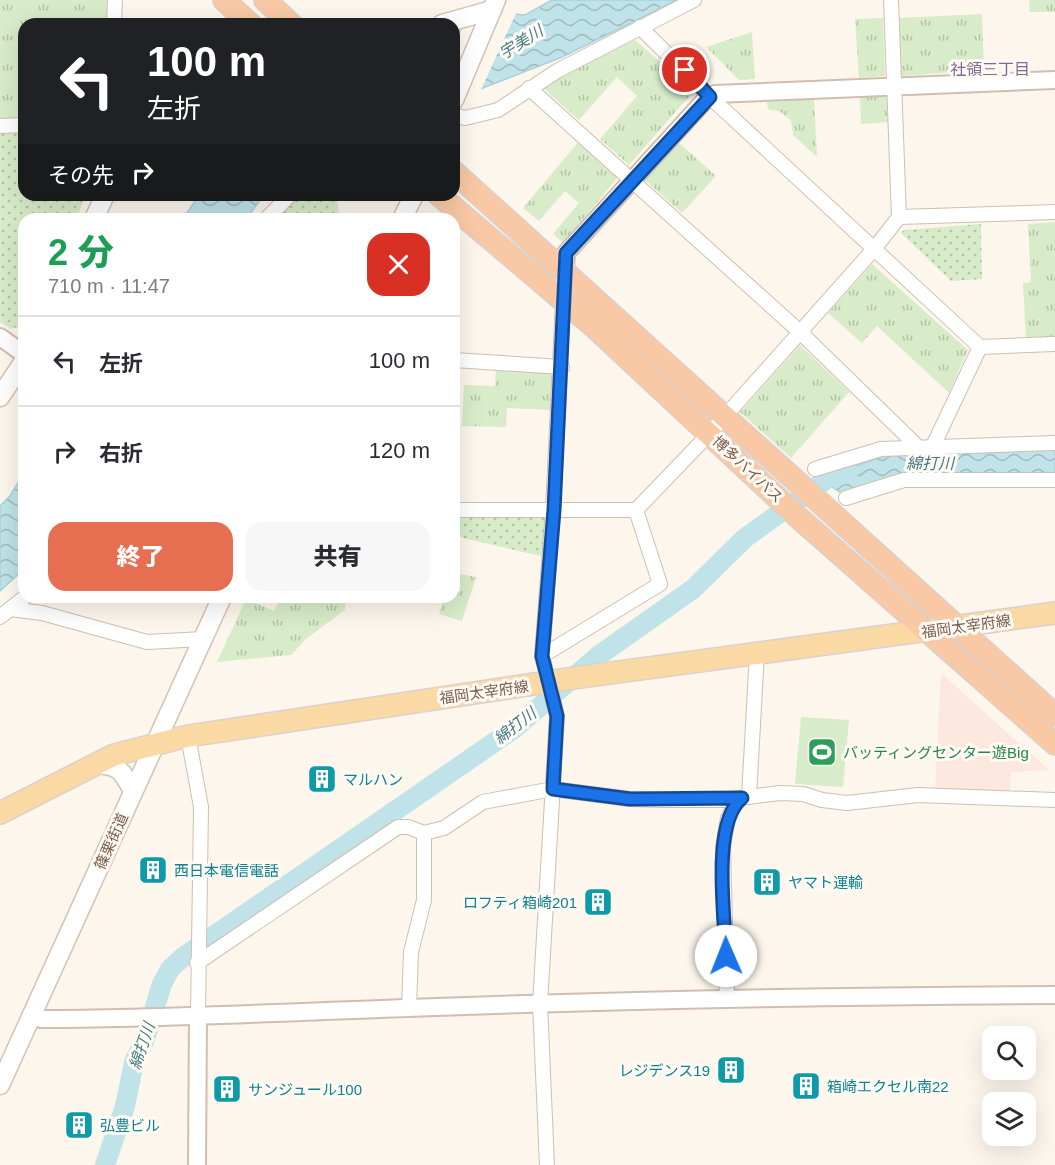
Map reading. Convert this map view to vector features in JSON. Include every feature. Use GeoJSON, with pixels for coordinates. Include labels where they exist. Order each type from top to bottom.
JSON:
{"type":"FeatureCollection","features":[{"type":"Feature","properties":{"kind":"highway"},"geometry":{"type":"LineString","coordinates":[[224,0],[244,18]]}},
{"type":"Feature","properties":{"kind":"highway"},"geometry":{"type":"LineString","coordinates":[[265,0],[284,18]]}},
{"type":"Feature","properties":{"kind":"highway","name":"博多バイパス"},"geometry":{"type":"LineString","coordinates":[[460,177],[1055,715]]}},
{"type":"Feature","properties":{"kind":"highway","name":"博多バイパス"},"geometry":{"type":"LineString","coordinates":[[447,201],[710,433],[799,518],[925,632],[1055,744]]}},
{"type":"Feature","properties":{"kind":"main road"},"geometry":{"type":"LineString","coordinates":[[460,20],[491,12]]}},
{"type":"Feature","properties":{"kind":"main road"},"geometry":{"type":"LineString","coordinates":[[460,86],[491,12]]}},
{"type":"Feature","properties":{"kind":"main road"},"geometry":{"type":"LineString","coordinates":[[0,398],[18,370]]}},
{"type":"Feature","properties":{"kind":"main road","name":"篠栗街道"},"geometry":{"type":"LineString","coordinates":[[0,1085],[219,603]]}},
{"type":"Feature","properties":{"kind":"main road","name":"福岡太宰府線"},"geometry":{"type":"LineString","coordinates":[[0,813],[114,755],[189,736],[521,686],[547,677],[581,677],[1055,613]]}},
{"type":"Feature","properties":{"kind":"main road"},"geometry":{"type":"LineString","coordinates":[[95,764],[112,765],[118,768],[133,791]]}},
{"type":"Feature","properties":{"kind":"street"},"geometry":{"type":"LineString","coordinates":[[114,18],[116,0]]}},
{"type":"Feature","properties":{"kind":"street"},"geometry":{"type":"LineString","coordinates":[[460,117],[465,118],[498,110],[557,71],[694,0]]}},
{"type":"Feature","properties":{"kind":"street"},"geometry":{"type":"LineString","coordinates":[[460,510],[636,510],[710,433],[874,249],[899,217],[891,0]]}},
{"type":"Feature","properties":{"kind":"street"},"geometry":{"type":"LineString","coordinates":[[640,27],[710,97],[980,347],[1055,344]]}},
{"type":"Feature","properties":{"kind":"street"},"geometry":{"type":"LineString","coordinates":[[547,1165],[540,1004],[557,716],[542,656],[554,510],[562,367],[563,271],[566,253],[715,94],[1055,80]]}},
{"type":"Feature","properties":{"kind":"street"},"geometry":{"type":"LineString","coordinates":[[529,88],[800,332],[917,446]]}},
{"type":"Feature","properties":{"kind":"street"},"geometry":{"type":"LineString","coordinates":[[0,126],[18,125]]}},
{"type":"Feature","properties":{"kind":"street"},"geometry":{"type":"LineString","coordinates":[[272,213],[284,201]]}},
{"type":"Feature","properties":{"kind":"street"},"geometry":{"type":"LineString","coordinates":[[899,217],[1055,212]]}},
{"type":"Feature","properties":{"kind":"street"},"geometry":{"type":"LineString","coordinates":[[0,337],[18,350]]}},
{"type":"Feature","properties":{"kind":"street"},"geometry":{"type":"LineString","coordinates":[[933,446],[980,347]]}},
{"type":"Feature","properties":{"kind":"street"},"geometry":{"type":"LineString","coordinates":[[460,360],[562,367]]}},
{"type":"Feature","properties":{"kind":"street"},"geometry":{"type":"LineString","coordinates":[[815,469],[881,449],[1055,443]]}},
{"type":"Feature","properties":{"kind":"street"},"geometry":{"type":"LineString","coordinates":[[846,498],[904,480],[1055,480]]}},
{"type":"Feature","properties":{"kind":"street"},"geometry":{"type":"LineString","coordinates":[[542,656],[660,584],[636,510]]}},
{"type":"Feature","properties":{"kind":"street"},"geometry":{"type":"LineString","coordinates":[[5,613],[18,603]]}},
{"type":"Feature","properties":{"kind":"street"},"geometry":{"type":"LineString","coordinates":[[5,613],[42,613],[147,642],[203,639]]}},
{"type":"Feature","properties":{"kind":"street"},"geometry":{"type":"LineString","coordinates":[[746,797],[758,652]]}},
{"type":"Feature","properties":{"kind":"street"},"geometry":{"type":"LineString","coordinates":[[189,736],[201,807],[197,958],[197,1165]]}},
{"type":"Feature","properties":{"kind":"street"},"geometry":{"type":"LineString","coordinates":[[197,958],[398,827],[408,827],[424,833],[444,828],[483,802],[553,789],[630,799],[746,797],[780,793],[803,794],[822,800],[847,803],[918,795],[1055,800]]}},
{"type":"Feature","properties":{"kind":"street"},"geometry":{"type":"LineString","coordinates":[[727,999],[723,847],[728,818],[735,804],[746,797]]}},
{"type":"Feature","properties":{"kind":"street"},"geometry":{"type":"LineString","coordinates":[[409,1008],[411,952],[423,900],[424,833]]}},
{"type":"Feature","properties":{"kind":"street"},"geometry":{"type":"LineString","coordinates":[[32,1016],[41,1019],[128,1019],[198,1014],[727,999],[1055,995]]}},
{"type":"Feature","properties":{"kind":"shaded area"},"geometry":{"type":"Polygon","coordinates":[[[941,673],[1049,770],[1011,772],[1010,795],[935,791],[941,673]]]}},
{"type":"Feature","properties":{"kind":"green space"},"geometry":{"type":"Polygon","coordinates":[[[0,0],[109,0],[107,18],[18,18],[18,118],[0,120],[0,0]]]}},
{"type":"Feature","properties":{"kind":"green space"},"geometry":{"type":"Polygon","coordinates":[[[1029,0],[1055,0],[1055,12],[1030,12],[1029,0]]]}},
{"type":"Feature","properties":{"kind":"green space"},"geometry":{"type":"Polygon","coordinates":[[[982,14],[984,70],[901,76],[899,18],[982,14]]]}},
{"type":"Feature","properties":{"kind":"green space"},"geometry":{"type":"Polygon","coordinates":[[[883,18],[885,76],[859,78],[855,19],[883,18]]]}},
{"type":"Feature","properties":{"kind":"green space"},"geometry":{"type":"Polygon","coordinates":[[[752,32],[755,79],[739,80],[706,47],[752,32]]]}},
{"type":"Feature","properties":{"kind":"green space"},"geometry":{"type":"Polygon","coordinates":[[[635,40],[694,91],[629,165],[600,139],[637,96],[617,77],[579,120],[542,87],[635,40]]]}},
{"type":"Feature","properties":{"kind":"green space"},"geometry":{"type":"Polygon","coordinates":[[[887,93],[888,122],[861,124],[860,96],[887,93]]]}},
{"type":"Feature","properties":{"kind":"green space"},"geometry":{"type":"Polygon","coordinates":[[[814,99],[817,157],[793,135],[791,120],[779,111],[769,110],[766,101],[814,99]]]}},
{"type":"Feature","properties":{"kind":"green space"},"geometry":{"type":"Polygon","coordinates":[[[18,131],[18,201],[84,201],[78,213],[18,213],[18,327],[10,329],[0,322],[0,132],[18,131]]]}},
{"type":"Feature","properties":{"kind":"green space"},"geometry":{"type":"Polygon","coordinates":[[[580,140],[619,176],[563,243],[553,234],[579,203],[565,191],[539,221],[523,208],[580,140]]]}},
{"type":"Feature","properties":{"kind":"green space"},"geometry":{"type":"Polygon","coordinates":[[[679,143],[716,176],[682,213],[645,180],[679,143]]]}},
{"type":"Feature","properties":{"kind":"green space"},"geometry":{"type":"Polygon","coordinates":[[[293,201],[338,201],[338,213],[280,213],[293,201]]]}},
{"type":"Feature","properties":{"kind":"green space"},"geometry":{"type":"Polygon","coordinates":[[[1055,222],[1055,338],[1026,340],[1023,283],[1031,282],[1028,224],[1055,222]]]}},
{"type":"Feature","properties":{"kind":"green space"},"geometry":{"type":"Polygon","coordinates":[[[981,224],[982,279],[951,281],[901,233],[904,230],[981,224]]]}},
{"type":"Feature","properties":{"kind":"green space"},"geometry":{"type":"Polygon","coordinates":[[[872,264],[968,350],[949,393],[877,326],[862,343],[828,313],[872,264]]]}},
{"type":"Feature","properties":{"kind":"green space"},"geometry":{"type":"Polygon","coordinates":[[[800,345],[849,392],[791,458],[740,412],[800,345]]]}},
{"type":"Feature","properties":{"kind":"green space"},"geometry":{"type":"Polygon","coordinates":[[[496,366],[553,369],[551,410],[507,408],[506,427],[462,426],[464,385],[495,386],[496,366]]]}},
{"type":"Feature","properties":{"kind":"green space"},"geometry":{"type":"Polygon","coordinates":[[[460,517],[548,518],[545,557],[460,537],[460,517]]]}},
{"type":"Feature","properties":{"kind":"green space"},"geometry":{"type":"Polygon","coordinates":[[[460,574],[476,577],[462,621],[439,614],[442,603],[460,603],[460,574]]]}},
{"type":"Feature","properties":{"kind":"green space"},"geometry":{"type":"Polygon","coordinates":[[[244,603],[255,603],[274,611],[278,603],[346,603],[345,610],[307,638],[291,655],[217,662],[244,603]]]}},
{"type":"Feature","properties":{"kind":"green space","name":"バッティングセンター遊Big"},"geometry":{"type":"Polygon","coordinates":[[[801,717],[849,720],[843,787],[795,784],[801,717]]]}},
{"type":"Feature","properties":{"kind":"water","name":"宇美川"},"geometry":{"type":"Polygon","coordinates":[[[552,0],[677,0],[562,57],[460,97],[460,30],[514,14],[525,15],[552,0]]]}},
{"type":"Feature","properties":{"kind":"water"},"geometry":{"type":"Polygon","coordinates":[[[195,201],[260,201],[250,213],[187,213],[195,201]]]}},
{"type":"Feature","properties":{"kind":"water"},"geometry":{"type":"Polygon","coordinates":[[[1055,449],[1055,474],[897,479],[844,495],[819,478],[894,453],[1055,449]]]}},
{"type":"Feature","properties":{"kind":"water"},"geometry":{"type":"Polygon","coordinates":[[[18,483],[18,574],[0,591],[0,506],[18,483]]]}},
{"type":"Feature","properties":{"kind":"pier"},"geometry":{"type":"Polygon","coordinates":[[[517,11],[479,94],[460,100],[460,34],[463,26],[517,11]]]}},
{"type":"Feature","properties":{"kind":"waterway","name":"綿打川"},"geometry":{"type":"LineString","coordinates":[[105,1165],[125,1106],[134,1062],[145,1039],[162,984],[170,969],[183,957],[515,728],[598,656],[693,589],[745,538],[827,479],[848,473]]}},
{"type":"Feature","properties":{"kind":"place","name":"バッティングセンター遊Big"},"geometry":{"type":"Point","coordinates":[822,752]}},
{"type":"Feature","properties":{"kind":"place","name":"マルハン"},"geometry":{"type":"Point","coordinates":[322,779]}},
{"type":"Feature","properties":{"kind":"place","name":"西日本電信電話"},"geometry":{"type":"Point","coordinates":[153,870]}},
{"type":"Feature","properties":{"kind":"place","name":"ヤマト運輸"},"geometry":{"type":"Point","coordinates":[767,882]}},
{"type":"Feature","properties":{"kind":"place","name":"ロフティ箱崎201"},"geometry":{"type":"Point","coordinates":[598,902]}},
{"type":"Feature","properties":{"kind":"place","name":"レジデンス19"},"geometry":{"type":"Point","coordinates":[731,1070]}},
{"type":"Feature","properties":{"kind":"place","name":"箱崎エクセル南22"},"geometry":{"type":"Point","coordinates":[806,1086]}},
{"type":"Feature","properties":{"kind":"place","name":"サンジュール100"},"geometry":{"type":"Point","coordinates":[227,1089]}},
{"type":"Feature","properties":{"kind":"place","name":"弘豊ビル"},"geometry":{"type":"Point","coordinates":[79,1125]}},
{"type":"Feature","properties":{"kind":"district","name":"社領三丁目"},"geometry":{"type":"Point","coordinates":[990,69]}},
{"type":"Feature","properties":{"kind":"route"},"geometry":{"type":"LineString","coordinates":[[685,70],[710,97],[566,253],[563,271],[562,367],[554,510],[542,656],[544,672],[550,682],[557,716],[553,789],[630,799],[725,800],[742,798],[735,804],[728,818],[723,847],[726,956]]}}]}
